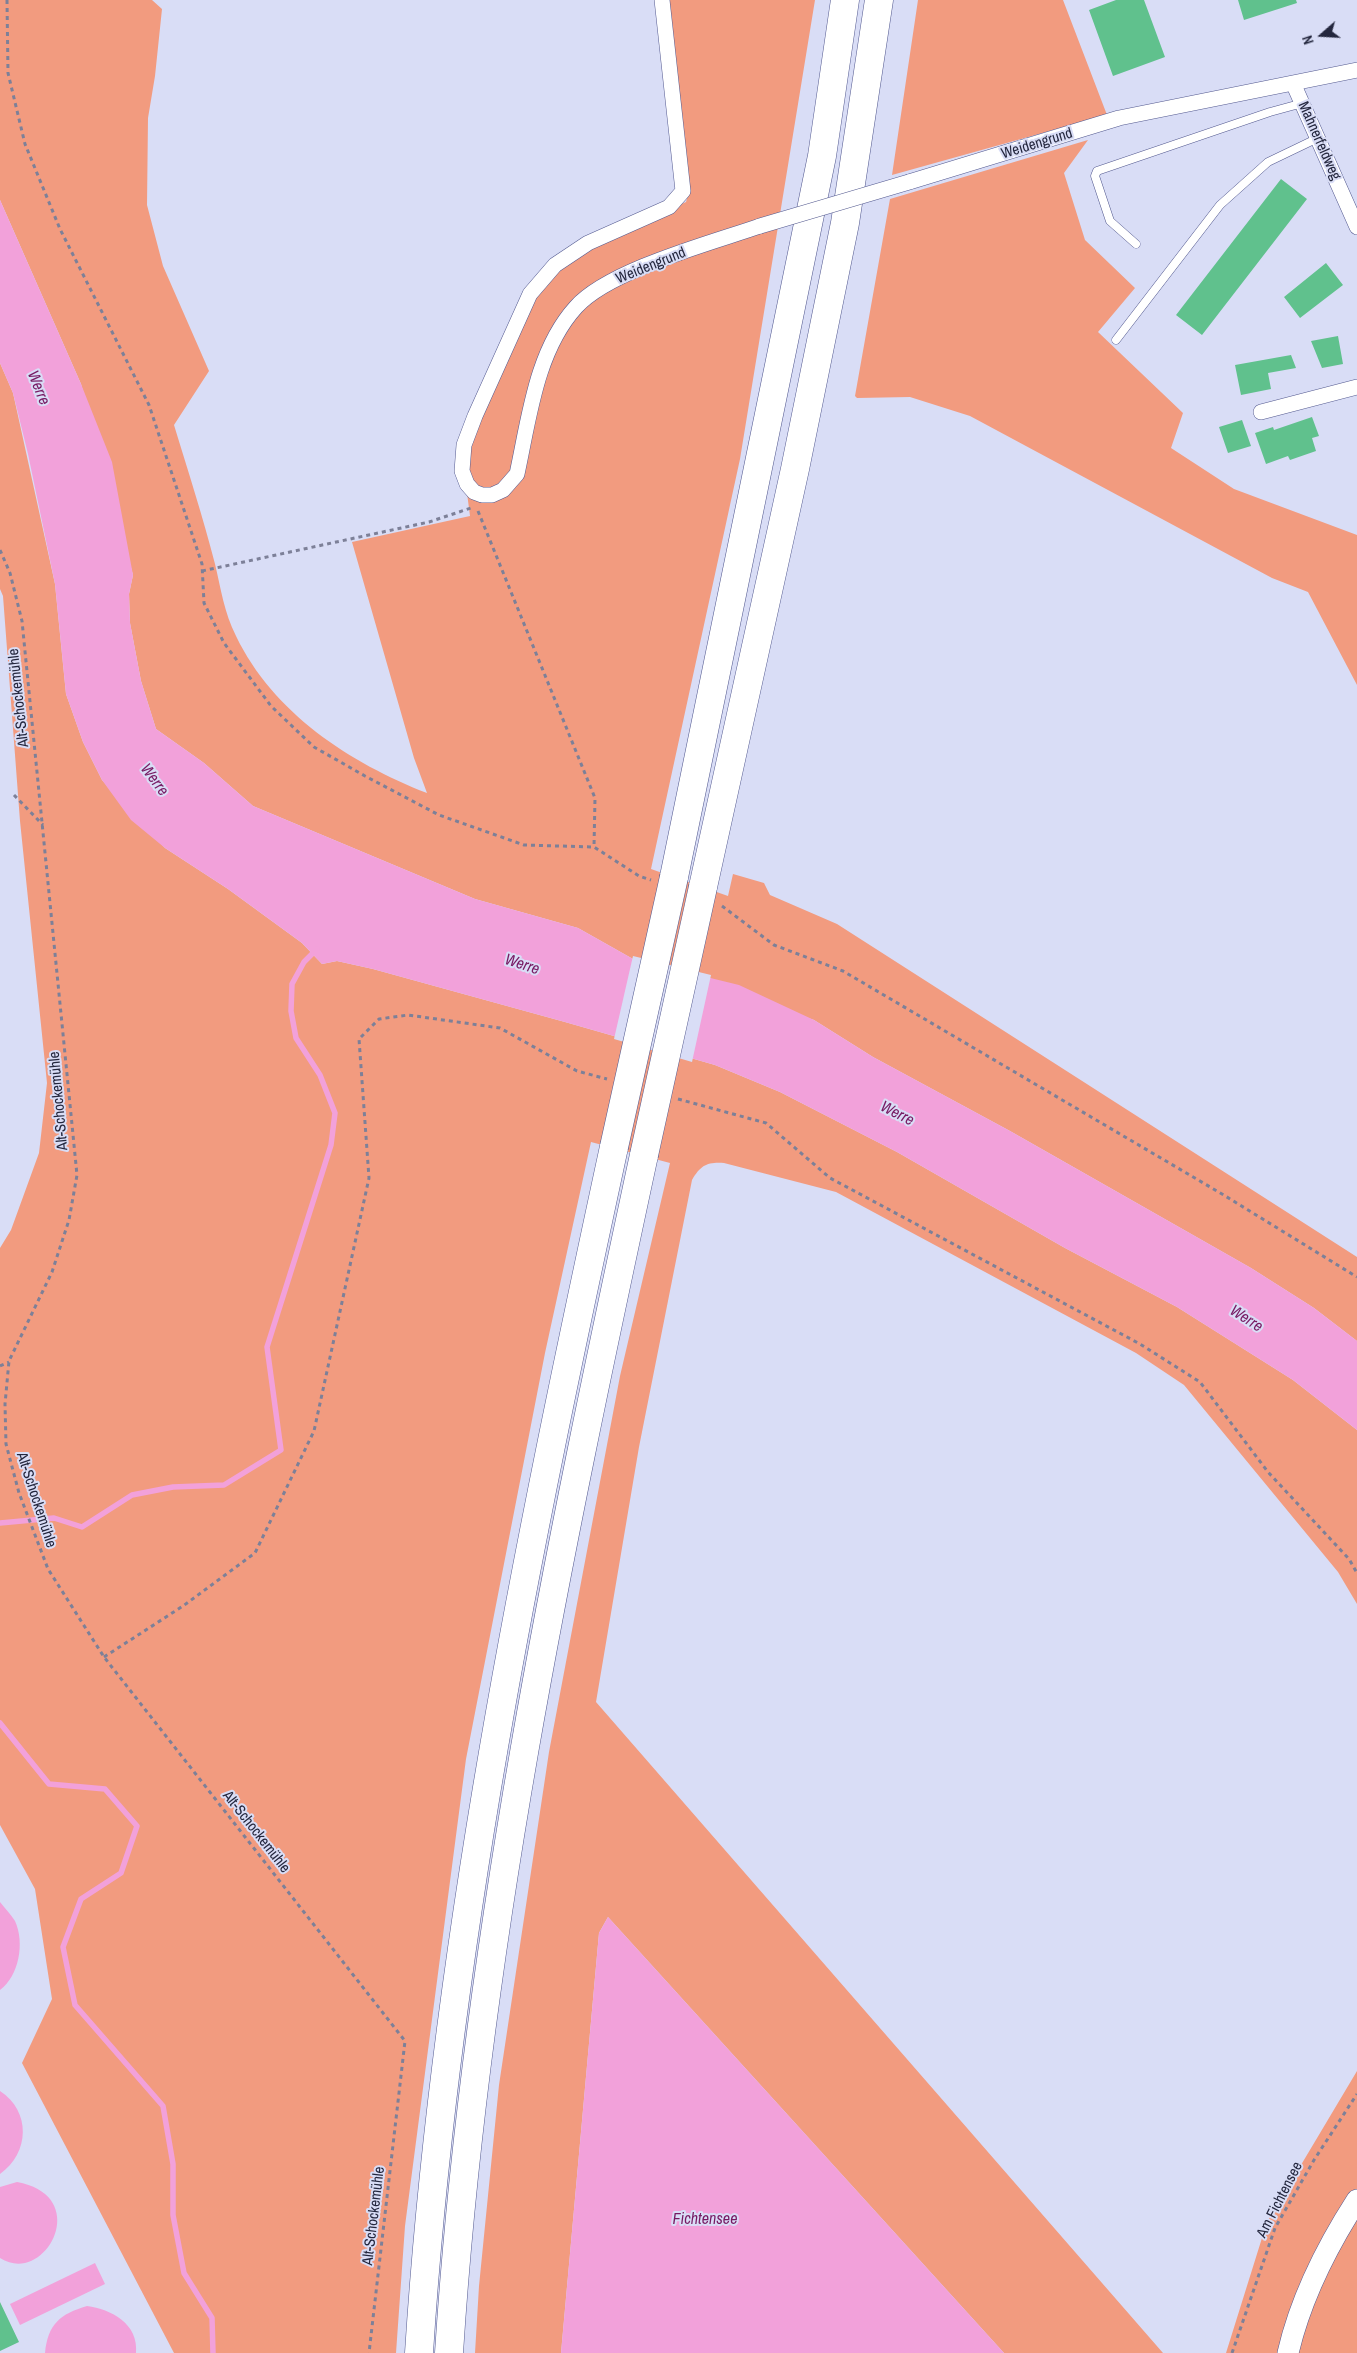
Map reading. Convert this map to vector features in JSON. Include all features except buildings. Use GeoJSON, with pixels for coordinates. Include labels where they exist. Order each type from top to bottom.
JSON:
{"type":"FeatureCollection","features":[{"type":"Feature","properties":{"kind":"highway"},"geometry":{"type":"LineString","coordinates":[[418,2353],[439,2133],[480,1828],[555,1420],[674,877],[822,156],[845,0]]}},
{"type":"Feature","properties":{"kind":"highway"},"geometry":{"type":"LineString","coordinates":[[449,2353],[454,2280],[469,2136],[510,1836],[589,1408],[795,469],[843,232],[879,0]]}},
{"type":"Feature","properties":{"kind":"main road"},"geometry":{"type":"LineString","coordinates":[[1288,2353],[1301,2310],[1320,2262],[1357,2200]]}},
{"type":"Feature","properties":{"kind":"street","name":"Weidengrund"},"geometry":{"type":"LineString","coordinates":[[662,0],[683,191],[669,207],[588,243],[555,265],[530,294],[475,416],[464,445],[462,471],[467,484],[474,492],[482,495],[492,495],[511,484],[517,474],[537,383],[556,334],[576,306],[604,286],[635,270],[760,226],[1120,118],[1357,70]]}},
{"type":"Feature","properties":{"kind":"street","name":"Mahnerfeldweg"},"geometry":{"type":"LineString","coordinates":[[1293,83],[1357,227]]}},
{"type":"Feature","properties":{"kind":"street"},"geometry":{"type":"LineString","coordinates":[[1261,412],[1357,387]]}},
{"type":"Feature","properties":{"kind":"lane"},"geometry":{"type":"LineString","coordinates":[[1136,244],[1110,221],[1095,176],[1097,171],[1270,112],[1302,103]]}},
{"type":"Feature","properties":{"kind":"lane"},"geometry":{"type":"LineString","coordinates":[[1116,340],[1220,205],[1268,162],[1318,138]]}},
{"type":"Feature","properties":{"kind":"path"},"geometry":{"type":"LineString","coordinates":[[7,0],[8,72],[25,144],[60,229],[150,405],[202,570],[204,603],[224,643],[271,706],[314,747],[439,815],[524,845],[594,847],[595,798],[476,506],[429,522],[202,570]]}},
{"type":"Feature","properties":{"kind":"path","name":"Alt-Schockemühle"},"geometry":{"type":"LineString","coordinates":[[0,550],[10,573],[22,621],[44,826],[77,1175],[69,1220],[52,1272],[9,1362],[5,1404],[6,1444],[19,1493],[48,1569],[104,1657],[405,2041],[369,2353]]}},
{"type":"Feature","properties":{"kind":"path"},"geometry":{"type":"LineString","coordinates":[[14,795],[44,826]]}},
{"type":"Feature","properties":{"kind":"path"},"geometry":{"type":"LineString","coordinates":[[774,944],[843,970],[1222,1194],[1357,1277]]}},
{"type":"Feature","properties":{"kind":"path"},"geometry":{"type":"LineString","coordinates":[[104,1657],[183,1606],[255,1553],[314,1431],[369,1178],[359,1039],[379,1019],[408,1015],[500,1028],[577,1071],[615,1081]]}},
{"type":"Feature","properties":{"kind":"path"},"geometry":{"type":"LineString","coordinates":[[672,1097],[766,1123],[830,1178],[1140,1344],[1200,1382],[1268,1472],[1349,1559],[1357,1573]]}},
{"type":"Feature","properties":{"kind":"path"},"geometry":{"type":"LineString","coordinates":[[0,1366],[9,1362]]}},
{"type":"Feature","properties":{"kind":"path","name":"Am Fichtensee"},"geometry":{"type":"LineString","coordinates":[[1232,2353],[1276,2228],[1314,2160],[1357,2094]]}},
{"type":"Feature","properties":{"kind":"shaded area"},"geometry":{"type":"Polygon","coordinates":[[[0,0],[152,0],[162,9],[155,76],[148,118],[147,205],[163,266],[209,371],[174,425],[206,529],[228,618],[252,664],[292,712],[316,732],[370,767],[427,793],[414,758],[352,542],[470,516],[467,493],[469,446],[515,330],[556,267],[588,246],[686,202],[689,191],[668,0],[815,0],[740,459],[651,869],[728,896],[733,874],[764,883],[770,895],[837,924],[1357,1257],[1357,1341],[1314,1308],[1251,1268],[1010,1131],[873,1057],[814,1020],[633,959],[578,928],[475,899],[253,806],[204,763],[156,729],[141,681],[130,623],[129,594],[133,575],[81,384],[0,200],[0,0]]]}},
{"type":"Feature","properties":{"kind":"shaded area"},"geometry":{"type":"Polygon","coordinates":[[[918,0],[1063,0],[1107,115],[892,175],[918,0]]]}},
{"type":"Feature","properties":{"kind":"shaded area"},"geometry":{"type":"Polygon","coordinates":[[[1088,140],[1064,173],[1085,240],[1135,288],[1098,332],[1183,413],[1171,448],[1234,489],[1357,535],[1357,685],[1308,592],[1272,578],[970,416],[910,397],[857,398],[855,396],[890,199],[1088,140]]]}},
{"type":"Feature","properties":{"kind":"shaded area"},"geometry":{"type":"Polygon","coordinates":[[[0,363],[13,393],[55,584],[66,694],[83,742],[102,780],[165,848],[228,889],[302,943],[322,964],[337,961],[373,969],[565,1022],[715,1065],[780,1092],[897,1152],[1065,1248],[1177,1307],[1293,1380],[1357,1430],[1357,1604],[1338,1572],[1184,1385],[1136,1353],[836,1192],[724,1163],[713,1163],[705,1166],[698,1171],[692,1180],[639,1447],[596,1702],[1163,2353],[1004,2353],[608,1917],[599,1933],[561,2353],[475,2353],[479,2286],[499,2085],[549,1752],[620,1376],[670,1163],[591,1142],[545,1353],[466,1759],[405,2226],[396,2353],[174,2353],[22,2063],[52,1999],[35,1889],[0,1825],[0,1248],[11,1230],[39,1153],[47,1083],[20,821],[3,596],[0,589],[0,363]]]}},
{"type":"Feature","properties":{"kind":"shaded area"},"geometry":{"type":"Polygon","coordinates":[[[1357,2071],[1357,2353],[1226,2353],[1267,2222],[1357,2071]]]}},
{"type":"Feature","properties":{"kind":"water","name":"Werre"},"geometry":{"type":"Polygon","coordinates":[[[0,200],[81,384],[112,462],[133,575],[129,594],[130,623],[141,681],[156,729],[204,763],[253,806],[475,899],[578,928],[633,959],[739,985],[814,1020],[873,1057],[1010,1131],[1251,1268],[1314,1308],[1357,1341],[1357,1430],[1293,1380],[1177,1307],[1065,1248],[897,1152],[780,1092],[715,1065],[565,1022],[373,969],[337,961],[322,964],[302,943],[228,889],[165,848],[131,820],[102,780],[83,742],[66,694],[55,584],[28,454],[13,393],[0,363],[0,200]]]}},
{"type":"Feature","properties":{"kind":"water"},"geometry":{"type":"Polygon","coordinates":[[[0,1902],[15,1921],[20,1939],[20,1949],[16,1968],[7,1984],[0,1990],[0,1902]]]}},
{"type":"Feature","properties":{"kind":"water","name":"Fichtensee"},"geometry":{"type":"Polygon","coordinates":[[[608,1917],[1004,2353],[561,2353],[599,1933],[608,1917]]]}},
{"type":"Feature","properties":{"kind":"water"},"geometry":{"type":"Polygon","coordinates":[[[0,2091],[10,2099],[17,2109],[22,2121],[23,2132],[17,2155],[0,2174],[0,2091]]]}},
{"type":"Feature","properties":{"kind":"water"},"geometry":{"type":"Polygon","coordinates":[[[17,2182],[40,2190],[53,2204],[57,2220],[54,2236],[45,2250],[32,2260],[17,2264],[0,2258],[0,2187],[17,2182]]]}},
{"type":"Feature","properties":{"kind":"water"},"geometry":{"type":"Polygon","coordinates":[[[95,2263],[105,2284],[20,2325],[10,2304],[95,2263]]]}},
{"type":"Feature","properties":{"kind":"water"},"geometry":{"type":"Polygon","coordinates":[[[87,2306],[105,2311],[122,2320],[133,2334],[136,2343],[136,2353],[45,2353],[52,2327],[69,2313],[87,2306]]]}},
{"type":"Feature","properties":{"kind":"pier"},"geometry":{"type":"Polygon","coordinates":[[[633,956],[711,975],[692,1062],[614,1039],[633,956]]]}},
{"type":"Feature","properties":{"kind":"waterway"},"geometry":{"type":"LineString","coordinates":[[0,1523],[54,1518],[82,1527],[132,1495],[173,1487],[224,1485],[281,1450],[267,1347],[331,1145],[335,1113],[320,1075],[296,1038],[291,1011],[292,984],[304,962],[317,949]]}},
{"type":"Feature","properties":{"kind":"waterway"},"geometry":{"type":"LineString","coordinates":[[0,1723],[49,1784],[105,1789],[137,1826],[121,1873],[81,1899],[63,1947],[75,2005],[163,2106],[173,2164],[173,2215],[184,2273],[212,2318],[213,2353]]}}]}
